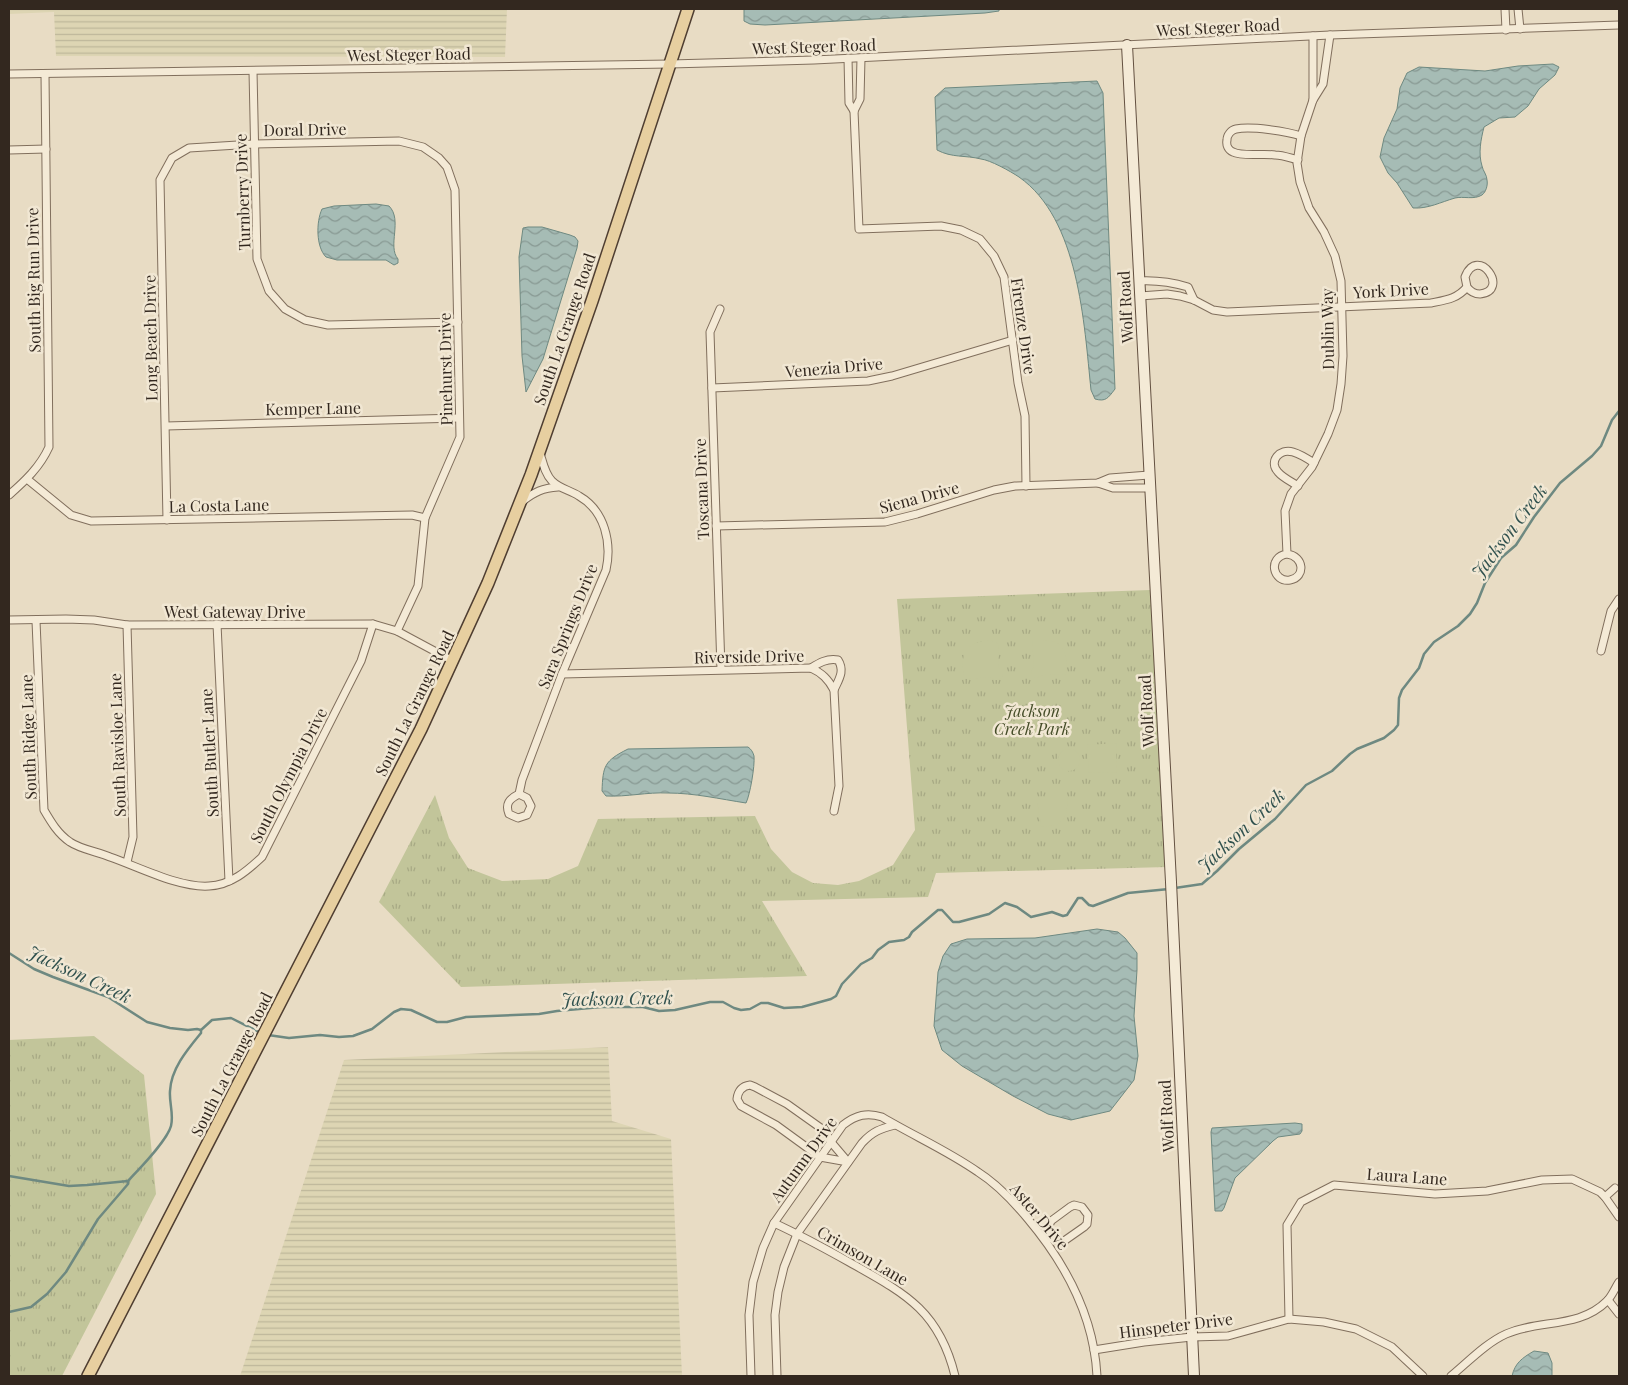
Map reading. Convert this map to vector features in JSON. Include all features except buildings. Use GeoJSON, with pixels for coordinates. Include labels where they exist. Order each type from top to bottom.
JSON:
{"type":"FeatureCollection","features":[{"type":"Feature","properties":{"kind":"main road","name":"South La Grange Road"},"geometry":{"type":"LineString","coordinates":[[88,1376],[421,729],[488,583],[539,450],[592,301],[688,9]]}},
{"type":"Feature","properties":{"kind":"main road","name":"Wolf Road"},"geometry":{"type":"LineString","coordinates":[[1127,45],[1171,882],[1194,1376]]}},
{"type":"Feature","properties":{"kind":"street"},"geometry":{"type":"LineString","coordinates":[[1505,9],[1506,30]]}},
{"type":"Feature","properties":{"kind":"street"},"geometry":{"type":"LineString","coordinates":[[1518,9],[1520,29]]}},
{"type":"Feature","properties":{"kind":"street","name":"West Steger Road"},"geometry":{"type":"LineString","coordinates":[[9,74],[670,64],[861,58],[1330,35],[1619,25]]}},
{"type":"Feature","properties":{"kind":"street","name":"Dublin Way"},"geometry":{"type":"LineString","coordinates":[[1287,554],[1285,511],[1291,494],[1314,463],[1337,410],[1343,356],[1341,281],[1335,256],[1324,232],[1309,208],[1300,182],[1298,160],[1301,136],[1313,100],[1323,84],[1330,35]]}},
{"type":"Feature","properties":{"kind":"street","name":"Dublin Way"},"geometry":{"type":"LineString","coordinates":[[1313,36],[1313,100]]}},
{"type":"Feature","properties":{"kind":"street","name":"Firenze Drive"},"geometry":{"type":"LineString","coordinates":[[848,58],[849,103],[854,110]]}},
{"type":"Feature","properties":{"kind":"street","name":"Firenze Drive"},"geometry":{"type":"LineString","coordinates":[[861,58],[860,99],[854,110],[859,229],[941,226],[961,230],[980,239],[994,256],[1004,277],[1018,383],[1025,416],[1026,486]]}},
{"type":"Feature","properties":{"kind":"street","name":"Turnberry Drive"},"geometry":{"type":"LineString","coordinates":[[253,70],[258,258],[269,291],[284,308],[305,320],[328,326],[458,322]]}},
{"type":"Feature","properties":{"kind":"street","name":"South Big Run Drive"},"geometry":{"type":"LineString","coordinates":[[9,495],[27,479],[44,459],[49,447],[45,74]]}},
{"type":"Feature","properties":{"kind":"street"},"geometry":{"type":"LineString","coordinates":[[1298,160],[1276,155],[1236,154],[1229,150],[1226,145],[1226,138],[1235,129],[1270,130],[1301,136]]}},
{"type":"Feature","properties":{"kind":"street","name":"Doral Drive"},"geometry":{"type":"LineString","coordinates":[[172,158],[189,148],[254,144],[400,141],[423,147],[439,158]]}},
{"type":"Feature","properties":{"kind":"street"},"geometry":{"type":"LineString","coordinates":[[9,150],[46,149]]}},
{"type":"Feature","properties":{"kind":"street","name":"Long Beach Drive"},"geometry":{"type":"LineString","coordinates":[[167,520],[160,180],[172,158]]}},
{"type":"Feature","properties":{"kind":"street","name":"Pinehurst Drive"},"geometry":{"type":"LineString","coordinates":[[396,631],[418,586],[425,518],[460,437],[455,190],[447,167],[439,158]]}},
{"type":"Feature","properties":{"kind":"street"},"geometry":{"type":"LineString","coordinates":[[1484,267],[1491,272],[1492,284],[1487,291],[1478,294],[1467,287],[1465,277],[1470,269],[1484,267]]}},
{"type":"Feature","properties":{"kind":"street","name":"York Drive"},"geometry":{"type":"LineString","coordinates":[[1139,281],[1158,280],[1188,287],[1194,300]]}},
{"type":"Feature","properties":{"kind":"street","name":"York Drive"},"geometry":{"type":"LineString","coordinates":[[1140,296],[1167,294],[1194,300],[1213,310],[1227,312],[1430,303],[1450,300],[1461,294],[1467,287]]}},
{"type":"Feature","properties":{"kind":"street","name":"Toscana Drive"},"geometry":{"type":"LineString","coordinates":[[720,309],[710,332],[721,669]]}},
{"type":"Feature","properties":{"kind":"street","name":"Venezia Drive"},"geometry":{"type":"LineString","coordinates":[[712,388],[868,381],[892,376],[1012,340]]}},
{"type":"Feature","properties":{"kind":"street","name":"Kemper Lane"},"geometry":{"type":"LineString","coordinates":[[166,426],[459,418]]}},
{"type":"Feature","properties":{"kind":"street"},"geometry":{"type":"LineString","coordinates":[[539,450],[550,480],[558,487]]}},
{"type":"Feature","properties":{"kind":"street"},"geometry":{"type":"LineString","coordinates":[[1298,486],[1278,473],[1274,467],[1274,460],[1277,455],[1284,451],[1292,451],[1314,463]]}},
{"type":"Feature","properties":{"kind":"street","name":"Siena Drive"},"geometry":{"type":"LineString","coordinates":[[716,526],[885,522],[994,490],[1026,486],[1098,482],[1110,478],[1149,476]]}},
{"type":"Feature","properties":{"kind":"street","name":"La Costa Lane"},"geometry":{"type":"LineString","coordinates":[[27,479],[72,515],[91,521],[412,515],[425,518]]}},
{"type":"Feature","properties":{"kind":"street","name":"Siena Drive"},"geometry":{"type":"LineString","coordinates":[[1098,482],[1113,488],[1150,488]]}},
{"type":"Feature","properties":{"kind":"street"},"geometry":{"type":"LineString","coordinates":[[519,504],[535,492],[545,488],[558,487]]}},
{"type":"Feature","properties":{"kind":"street","name":"Sara Springs Drive"},"geometry":{"type":"LineString","coordinates":[[518,794],[562,674],[606,570],[609,557],[605,530],[593,508],[580,496],[558,487]]}},
{"type":"Feature","properties":{"kind":"street"},"geometry":{"type":"LineString","coordinates":[[1601,651],[1611,611],[1619,599]]}},
{"type":"Feature","properties":{"kind":"street","name":"West Gateway Drive"},"geometry":{"type":"LineString","coordinates":[[9,620],[84,620],[127,625],[373,624],[396,631],[453,661]]}},
{"type":"Feature","properties":{"kind":"street","name":"South Ridge Lane"},"geometry":{"type":"LineString","coordinates":[[36,620],[44,810],[54,828],[71,842],[127,862]]}},
{"type":"Feature","properties":{"kind":"street","name":"South Butler Lane"},"geometry":{"type":"LineString","coordinates":[[217,624],[229,881]]}},
{"type":"Feature","properties":{"kind":"street","name":"South Olympia Drive"},"geometry":{"type":"LineString","coordinates":[[127,862],[177,881],[197,886],[211,886],[229,881],[245,873],[262,858],[361,661],[373,624]]}},
{"type":"Feature","properties":{"kind":"street","name":"South Ravisloe Lane"},"geometry":{"type":"LineString","coordinates":[[127,625],[133,837],[127,862]]}},
{"type":"Feature","properties":{"kind":"street"},"geometry":{"type":"LineString","coordinates":[[810,668],[822,661],[832,659],[838,660],[841,665],[842,673],[834,690],[838,786],[834,811]]}},
{"type":"Feature","properties":{"kind":"street","name":"Riverside Drive"},"geometry":{"type":"LineString","coordinates":[[562,674],[810,668],[821,673],[830,681],[834,690]]}},
{"type":"Feature","properties":{"kind":"street"},"geometry":{"type":"LineString","coordinates":[[746,1086],[755,1087],[787,1104],[825,1132],[848,1162],[820,1157],[776,1125],[741,1106],[737,1099],[739,1092],[746,1086]]}},
{"type":"Feature","properties":{"kind":"street","name":"Autumn Drive"},"geometry":{"type":"LineString","coordinates":[[751,1376],[749,1331],[753,1282],[763,1248],[774,1223],[843,1125],[861,1114],[877,1115],[896,1125]]}},
{"type":"Feature","properties":{"kind":"street"},"geometry":{"type":"LineString","coordinates":[[777,1376],[774,1332],[778,1292],[784,1267],[798,1234],[848,1162],[871,1134],[881,1128],[896,1125]]}},
{"type":"Feature","properties":{"kind":"street","name":"Aster Drive"},"geometry":{"type":"LineString","coordinates":[[896,1125],[979,1172],[1013,1201],[1044,1238],[1068,1276],[1084,1315],[1094,1350],[1097,1376]]}},
{"type":"Feature","properties":{"kind":"street","name":"Laura Lane"},"geometry":{"type":"LineString","coordinates":[[1289,1319],[1287,1226],[1301,1202],[1334,1185],[1435,1194],[1487,1191],[1542,1180],[1572,1179],[1600,1192],[1619,1217]]}},
{"type":"Feature","properties":{"kind":"street"},"geometry":{"type":"LineString","coordinates":[[1605,1197],[1615,1188]]}},
{"type":"Feature","properties":{"kind":"street"},"geometry":{"type":"LineString","coordinates":[[1078,1205],[1085,1211],[1088,1220],[1084,1227],[1064,1241],[1044,1238],[1050,1221],[1070,1206],[1078,1205]]}},
{"type":"Feature","properties":{"kind":"street","name":"Crimson Lane"},"geometry":{"type":"LineString","coordinates":[[774,1223],[798,1234],[905,1295],[922,1310],[940,1336],[955,1376]]}},
{"type":"Feature","properties":{"kind":"street"},"geometry":{"type":"LineString","coordinates":[[1451,1376],[1488,1346],[1505,1335],[1527,1326],[1572,1321],[1595,1311],[1608,1300],[1619,1282]]}},
{"type":"Feature","properties":{"kind":"street"},"geometry":{"type":"LineString","coordinates":[[1608,1300],[1619,1314]]}},
{"type":"Feature","properties":{"kind":"street","name":"Hinspeter Drive"},"geometry":{"type":"LineString","coordinates":[[1094,1350],[1192,1337],[1228,1336],[1289,1319],[1324,1322],[1356,1329],[1392,1347],[1423,1376]]}},
{"type":"Feature","properties":{"kind":"shaded area"},"geometry":{"type":"Polygon","coordinates":[[[9,9],[507,9],[505,57],[56,56],[54,12],[9,14],[9,9]]]}},
{"type":"Feature","properties":{"kind":"shaded area"},"geometry":{"type":"Polygon","coordinates":[[[608,1047],[612,1121],[671,1139],[682,1376],[240,1376],[344,1060],[608,1047]]]}},
{"type":"Feature","properties":{"kind":"green space","name":"Jackson Creek Park"},"geometry":{"type":"Polygon","coordinates":[[[1150,590],[1167,867],[936,873],[928,897],[762,901],[807,976],[461,987],[379,902],[435,795],[449,838],[468,868],[502,881],[548,879],[578,866],[598,819],[755,816],[771,849],[792,872],[813,883],[838,885],[859,881],[893,865],[915,830],[897,599],[1150,590]]]}},
{"type":"Feature","properties":{"kind":"green space"},"geometry":{"type":"Polygon","coordinates":[[[991,640],[998,644],[999,668],[1003,675],[1001,678],[996,680],[991,677],[965,679],[963,663],[966,651],[975,643],[991,640]]]}},
{"type":"Feature","properties":{"kind":"green space"},"geometry":{"type":"Polygon","coordinates":[[[1032,640],[1056,642],[1061,645],[1066,656],[1067,674],[1043,675],[1036,678],[1033,676],[1031,672],[1034,667],[1032,640]]]}},
{"type":"Feature","properties":{"kind":"green space"},"geometry":{"type":"Polygon","coordinates":[[[1116,743],[1117,772],[1089,773],[1087,745],[1116,743]]]}},
{"type":"Feature","properties":{"kind":"green space"},"geometry":{"type":"Polygon","coordinates":[[[1065,749],[1073,749],[1080,756],[1080,764],[1073,771],[1065,771],[1058,764],[1058,756],[1065,749]]]}},
{"type":"Feature","properties":{"kind":"green space"},"geometry":{"type":"Polygon","coordinates":[[[1039,797],[1067,797],[1067,810],[1060,823],[1041,826],[1037,801],[1039,797]]]}},
{"type":"Feature","properties":{"kind":"green space"},"geometry":{"type":"Polygon","coordinates":[[[94,1036],[144,1075],[156,1194],[62,1376],[9,1376],[9,1040],[94,1036]]]}},
{"type":"Feature","properties":{"kind":"water"},"geometry":{"type":"Polygon","coordinates":[[[744,9],[999,9],[999,11],[765,25],[750,24],[744,21],[744,9]]]}},
{"type":"Feature","properties":{"kind":"water"},"geometry":{"type":"Polygon","coordinates":[[[1553,64],[1559,67],[1555,75],[1539,89],[1528,106],[1515,117],[1499,118],[1484,127],[1480,156],[1487,182],[1483,194],[1476,197],[1455,198],[1429,206],[1413,208],[1397,183],[1388,173],[1380,157],[1384,138],[1397,109],[1400,88],[1407,73],[1419,67],[1485,71],[1518,66],[1553,64]]]}},
{"type":"Feature","properties":{"kind":"water"},"geometry":{"type":"Polygon","coordinates":[[[1097,81],[1103,93],[1115,389],[1104,400],[1095,399],[1091,390],[1081,304],[1075,274],[1055,219],[1039,195],[1011,172],[985,160],[948,154],[937,150],[935,97],[945,88],[1097,81]]]}},
{"type":"Feature","properties":{"kind":"water"},"geometry":{"type":"Polygon","coordinates":[[[376,204],[389,206],[393,212],[395,218],[394,247],[398,263],[394,265],[386,260],[337,260],[326,257],[320,247],[318,234],[322,209],[334,206],[376,204]]]}},
{"type":"Feature","properties":{"kind":"water"},"geometry":{"type":"Polygon","coordinates":[[[542,227],[570,235],[578,241],[543,359],[526,392],[522,356],[519,257],[523,228],[542,227]]]}},
{"type":"Feature","properties":{"kind":"water"},"geometry":{"type":"Polygon","coordinates":[[[748,747],[753,753],[754,761],[751,787],[746,803],[678,793],[606,796],[602,791],[606,765],[614,757],[628,749],[748,747]]]}},
{"type":"Feature","properties":{"kind":"water"},"geometry":{"type":"Polygon","coordinates":[[[1097,929],[1118,932],[1137,953],[1134,1016],[1138,1056],[1134,1080],[1110,1111],[1071,1120],[1048,1114],[962,1066],[942,1050],[934,1026],[938,972],[943,956],[951,944],[967,939],[1035,938],[1097,929]]]}},
{"type":"Feature","properties":{"kind":"water"},"geometry":{"type":"Polygon","coordinates":[[[1302,1124],[1300,1134],[1278,1137],[1273,1141],[1235,1178],[1224,1208],[1222,1211],[1215,1211],[1212,1128],[1302,1124]]]}},
{"type":"Feature","properties":{"kind":"water"},"geometry":{"type":"Polygon","coordinates":[[[1534,1351],[1548,1353],[1552,1363],[1552,1376],[1512,1376],[1520,1361],[1534,1351]]]}},
{"type":"Feature","properties":{"kind":"waterway","name":"Jackson Creek"},"geometry":{"type":"LineString","coordinates":[[1175,888],[1202,884],[1239,849],[1275,819],[1306,785],[1332,771],[1357,749],[1384,738],[1394,730],[1398,725],[1399,698],[1402,690],[1419,668],[1424,654],[1434,642],[1458,626],[1470,614],[1477,603],[1485,583],[1501,558],[1516,545],[1534,517],[1560,483],[1601,446],[1612,420],[1619,411]]}},
{"type":"Feature","properties":{"kind":"waterway","name":"Jackson Creek"},"geometry":{"type":"LineString","coordinates":[[268,1035],[289,1038],[320,1035],[353,1036],[372,1029],[394,1012],[401,1009],[411,1010],[437,1022],[447,1022],[466,1017],[539,1014],[601,1007],[643,1007],[659,1011],[675,1010],[710,1002],[723,1002],[741,1010],[750,1009],[761,1003],[784,1008],[802,1007],[836,996],[842,984],[861,964],[872,958],[878,950],[889,942],[904,940],[909,937],[912,932],[938,910],[942,910],[953,922],[989,914],[1005,903],[1017,907],[1031,917],[1052,912],[1063,916],[1067,915],[1078,898],[1082,898],[1089,905],[1093,906],[1128,893],[1169,889]]}},
{"type":"Feature","properties":{"kind":"waterway","name":"Jackson Creek"},"geometry":{"type":"LineString","coordinates":[[9,953],[34,969],[108,997],[147,1022],[170,1028],[201,1030]]}},
{"type":"Feature","properties":{"kind":"waterway"},"geometry":{"type":"LineString","coordinates":[[9,1312],[31,1307],[47,1294],[66,1272],[98,1219],[164,1139],[172,1122],[170,1091],[173,1075],[190,1046],[201,1033],[201,1030],[212,1020],[231,1018],[261,1033]]}},
{"type":"Feature","properties":{"kind":"waterway"},"geometry":{"type":"LineString","coordinates":[[9,1176],[69,1186],[128,1181]]}}]}
